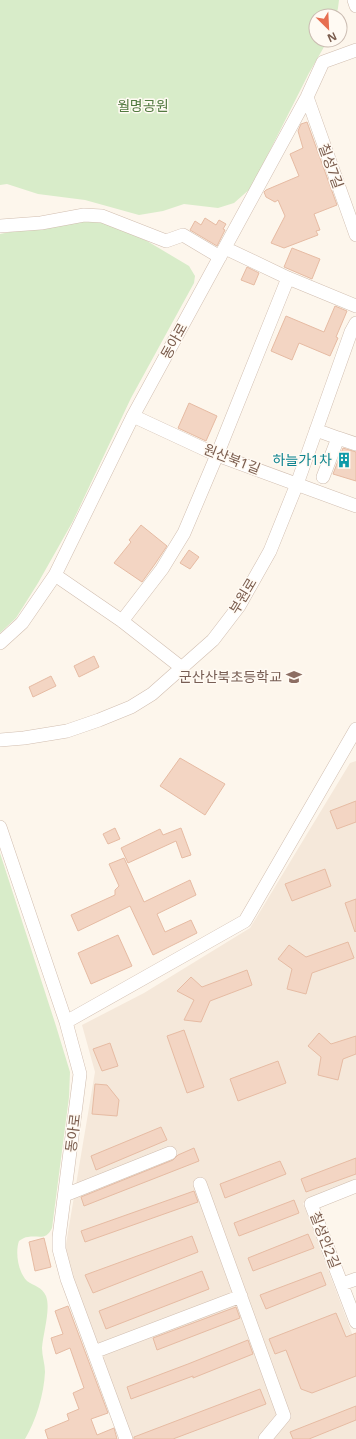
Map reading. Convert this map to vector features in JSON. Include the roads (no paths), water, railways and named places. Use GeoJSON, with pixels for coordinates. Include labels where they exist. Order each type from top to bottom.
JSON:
{"type":"FeatureCollection","features":[{"type":"Feature","properties":{"kind":"street"},"geometry":{"type":"LineString","coordinates":[[354,0],[356,6]]}},
{"type":"Feature","properties":{"kind":"street","name":"동아로"},"geometry":{"type":"LineString","coordinates":[[0,643],[22,623],[56,574],[133,416],[307,97],[323,62],[356,50]]}},
{"type":"Feature","properties":{"kind":"street","name":"칠성7길"},"geometry":{"type":"LineString","coordinates":[[307,97],[356,235]]}},
{"type":"Feature","properties":{"kind":"street"},"geometry":{"type":"LineString","coordinates":[[0,226],[41,223],[84,215],[102,216],[166,241],[183,235],[222,253],[356,306]]}},
{"type":"Feature","properties":{"kind":"street"},"geometry":{"type":"LineString","coordinates":[[122,621],[162,569],[184,533],[288,278]]}},
{"type":"Feature","properties":{"kind":"street","name":"부원로"},"geometry":{"type":"LineString","coordinates":[[0,740],[24,738],[67,731],[100,720],[131,707],[152,694],[213,640],[239,606],[270,550],[297,484],[351,332],[356,323]]}},
{"type":"Feature","properties":{"kind":"street","name":"원산북1길"},"geometry":{"type":"LineString","coordinates":[[133,416],[217,455],[356,506]]}},
{"type":"Feature","properties":{"kind":"street"},"geometry":{"type":"LineString","coordinates":[[316,430],[356,444]]}},
{"type":"Feature","properties":{"kind":"street"},"geometry":{"type":"LineString","coordinates":[[323,477],[338,438]]}},
{"type":"Feature","properties":{"kind":"street"},"geometry":{"type":"LineString","coordinates":[[56,574],[122,621],[182,668]]}},
{"type":"Feature","properties":{"kind":"street"},"geometry":{"type":"LineString","coordinates":[[66,1022],[245,921],[356,729]]}},
{"type":"Feature","properties":{"kind":"street","name":"동아로"},"geometry":{"type":"LineString","coordinates":[[0,827],[66,1022],[80,1074],[65,1195],[58,1237],[59,1249],[66,1279],[126,1439]]}},
{"type":"Feature","properties":{"kind":"street"},"geometry":{"type":"LineString","coordinates":[[65,1195],[170,1153]]}},
{"type":"Feature","properties":{"kind":"street"},"geometry":{"type":"LineString","coordinates":[[200,1184],[284,1416],[265,1439]]}},
{"type":"Feature","properties":{"kind":"street","name":"칠성안2길"},"geometry":{"type":"LineString","coordinates":[[356,1186],[311,1204],[356,1322]]}},
{"type":"Feature","properties":{"kind":"street"},"geometry":{"type":"LineString","coordinates":[[342,1284],[356,1279]]}},
{"type":"Feature","properties":{"kind":"street"},"geometry":{"type":"LineString","coordinates":[[94,1352],[241,1296]]}},
{"type":"Feature","properties":{"kind":"place","name":"하늘가1차"},"geometry":{"type":"Point","coordinates":[344,460]}},
{"type":"Feature","properties":{"kind":"place","name":"군산산북초등학교"},"geometry":{"type":"Point","coordinates":[294,677]}},
{"type":"Feature","properties":{"kind":"park label","name":"월명공원"},"geometry":{"type":"Point","coordinates":[143,106]}}]}
